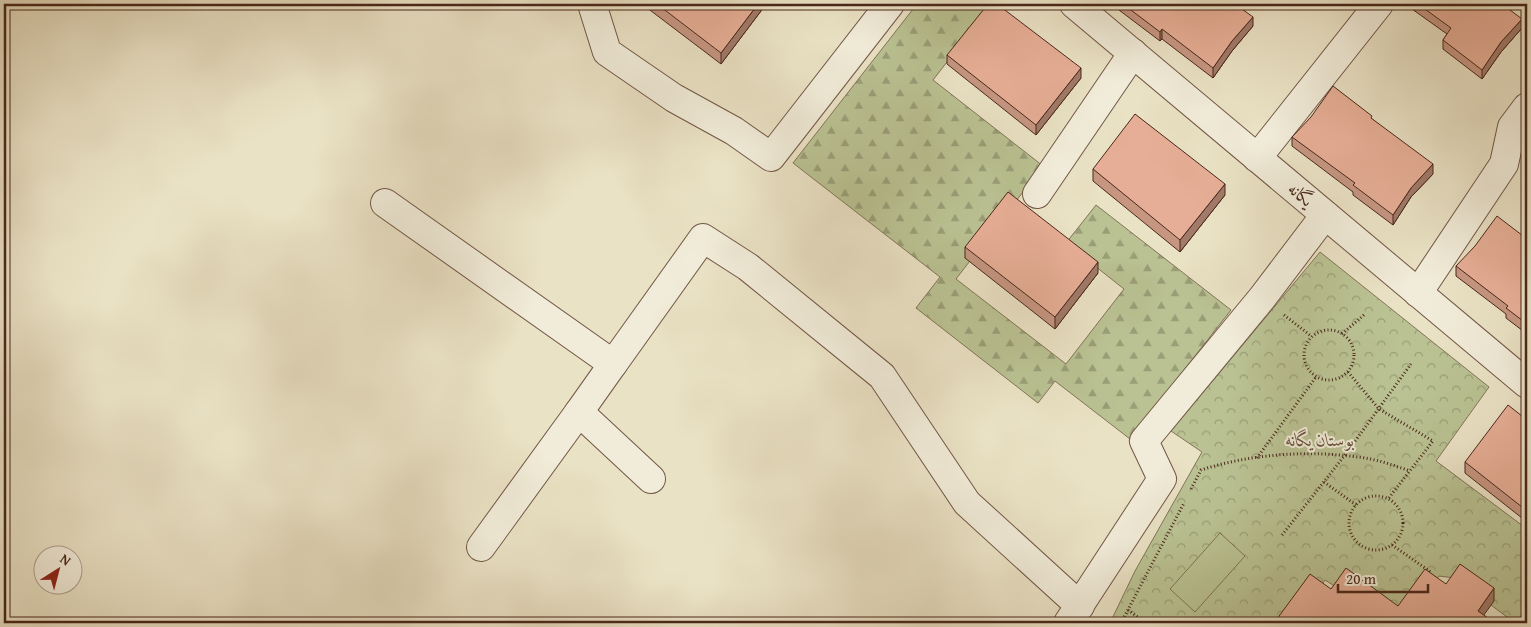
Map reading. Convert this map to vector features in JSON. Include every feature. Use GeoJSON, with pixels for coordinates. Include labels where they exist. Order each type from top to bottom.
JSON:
{"type":"FeatureCollection","features":[{"type":"Feature","properties":{"kind":"street"},"geometry":{"type":"LineString","coordinates":[[592,4],[607,52],[674,98],[734,130],[771,157],[890,4]]}},
{"type":"Feature","properties":{"kind":"street"},"geometry":{"type":"LineString","coordinates":[[1257,158],[1379,4]]}},
{"type":"Feature","properties":{"kind":"street","name":"یگانه"},"geometry":{"type":"LineString","coordinates":[[1091,9],[1133,53],[1527,384]]}},
{"type":"Feature","properties":{"kind":"street"},"geometry":{"type":"LineString","coordinates":[[1037,194],[1133,53]]}},
{"type":"Feature","properties":{"kind":"street"},"geometry":{"type":"LineString","coordinates":[[1418,293],[1504,164],[1512,127],[1527,107]]}},
{"type":"Feature","properties":{"kind":"street"},"geometry":{"type":"LineString","coordinates":[[385,203],[613,364]]}},
{"type":"Feature","properties":{"kind":"street"},"geometry":{"type":"LineString","coordinates":[[481,547],[703,238],[748,267],[882,376],[967,503],[1074,615],[1162,479],[1144,441],[1262,298],[1325,214]]}},
{"type":"Feature","properties":{"kind":"street"},"geometry":{"type":"LineString","coordinates":[[578,412],[651,479]]}},
{"type":"Feature","properties":{"kind":"path"},"geometry":{"type":"LineString","coordinates":[[1342,334],[1365,314]]}},
{"type":"Feature","properties":{"kind":"path"},"geometry":{"type":"LineString","coordinates":[[1335,330],[1342,334],[1353,347],[1354,356],[1348,372],[1333,380],[1324,380],[1316,377],[1305,364],[1303,354],[1310,336],[1320,331],[1335,330]]}},
{"type":"Feature","properties":{"kind":"path"},"geometry":{"type":"LineString","coordinates":[[1282,535],[1345,455],[1411,364]]}},
{"type":"Feature","properties":{"kind":"path"},"geometry":{"type":"LineString","coordinates":[[1348,372],[1379,409],[1433,441],[1388,499]]}},
{"type":"Feature","properties":{"kind":"path"},"geometry":{"type":"LineString","coordinates":[[1256,458],[1316,377]]}},
{"type":"Feature","properties":{"kind":"path"},"geometry":{"type":"LineString","coordinates":[[1121,623],[1202,470],[1221,463],[1256,458],[1300,455],[1345,455],[1360,457],[1410,471]]}},
{"type":"Feature","properties":{"kind":"path"},"geometry":{"type":"LineString","coordinates":[[1324,482],[1356,505]]}},
{"type":"Feature","properties":{"kind":"path"},"geometry":{"type":"LineString","coordinates":[[1371,497],[1388,499],[1395,505],[1400,512],[1402,530],[1392,545],[1384,549],[1375,550],[1358,544],[1352,537],[1349,529],[1351,512],[1356,505],[1362,500],[1371,497]]}},
{"type":"Feature","properties":{"kind":"path"},"geometry":{"type":"LineString","coordinates":[[1392,545],[1432,573]]}},
{"type":"Feature","properties":{"kind":"path"},"geometry":{"type":"LineString","coordinates":[[1128,610],[1146,623]]}},
{"type":"Feature","properties":{"kind":"green space"},"geometry":{"type":"Polygon","coordinates":[[[917,4],[992,4],[933,80],[1043,166],[956,279],[1066,364],[1124,289],[1066,243],[1096,205],[1231,310],[1130,439],[1055,381],[1038,403],[916,308],[940,277],[793,163],[917,4]]]}},
{"type":"Feature","properties":{"kind":"green space","name":"بوستان یگانه"},"geometry":{"type":"Polygon","coordinates":[[[1320,252],[1489,387],[1436,461],[1527,529],[1527,608],[1515,623],[1455,578],[1439,576],[1403,623],[1393,623],[1325,580],[1296,623],[1110,623],[1135,571],[1202,452],[1171,431],[1320,252]]]}},
{"type":"Feature","properties":{"kind":"green space"},"geometry":{"type":"Polygon","coordinates":[[[1220,533],[1245,556],[1195,612],[1170,589],[1220,533]]]}},
{"type":"Feature","properties":{"kind":"building"},"geometry":{"type":"Polygon","coordinates":[[[657,4],[758,4],[721,53],[657,4]]]}},
{"type":"Feature","properties":{"kind":"building"},"geometry":{"type":"Polygon","coordinates":[[[988,4],[997,4],[1081,68],[1036,125],[947,55],[988,4]]]}},
{"type":"Feature","properties":{"kind":"building"},"geometry":{"type":"Polygon","coordinates":[[[1123,4],[1235,4],[1253,17],[1232,41],[1213,68],[1162,29],[1160,32],[1123,4]]]}},
{"type":"Feature","properties":{"kind":"building"},"geometry":{"type":"Polygon","coordinates":[[[1418,4],[1502,4],[1522,19],[1501,42],[1482,70],[1443,40],[1451,28],[1418,4]]]}},
{"type":"Feature","properties":{"kind":"building"},"geometry":{"type":"Polygon","coordinates":[[[1333,86],[1372,116],[1371,118],[1433,164],[1411,188],[1393,215],[1353,185],[1355,183],[1292,137],[1311,117],[1333,86]]]}},
{"type":"Feature","properties":{"kind":"building"},"geometry":{"type":"Polygon","coordinates":[[[1135,114],[1225,184],[1180,240],[1093,169],[1135,114]]]}},
{"type":"Feature","properties":{"kind":"building"},"geometry":{"type":"Polygon","coordinates":[[[1008,192],[1098,262],[1055,317],[965,247],[1008,192]]]}},
{"type":"Feature","properties":{"kind":"building"},"geometry":{"type":"Polygon","coordinates":[[[1497,216],[1527,239],[1527,324],[1506,308],[1508,306],[1456,266],[1475,246],[1497,216]]]}},
{"type":"Feature","properties":{"kind":"building"},"geometry":{"type":"Polygon","coordinates":[[[1508,405],[1527,420],[1527,511],[1465,462],[1508,405]]]}},
{"type":"Feature","properties":{"kind":"building"},"geometry":{"type":"Polygon","coordinates":[[[1460,564],[1494,588],[1478,611],[1495,623],[1274,623],[1310,574],[1331,589],[1346,568],[1398,606],[1425,569],[1446,584],[1460,564]]]}}]}
